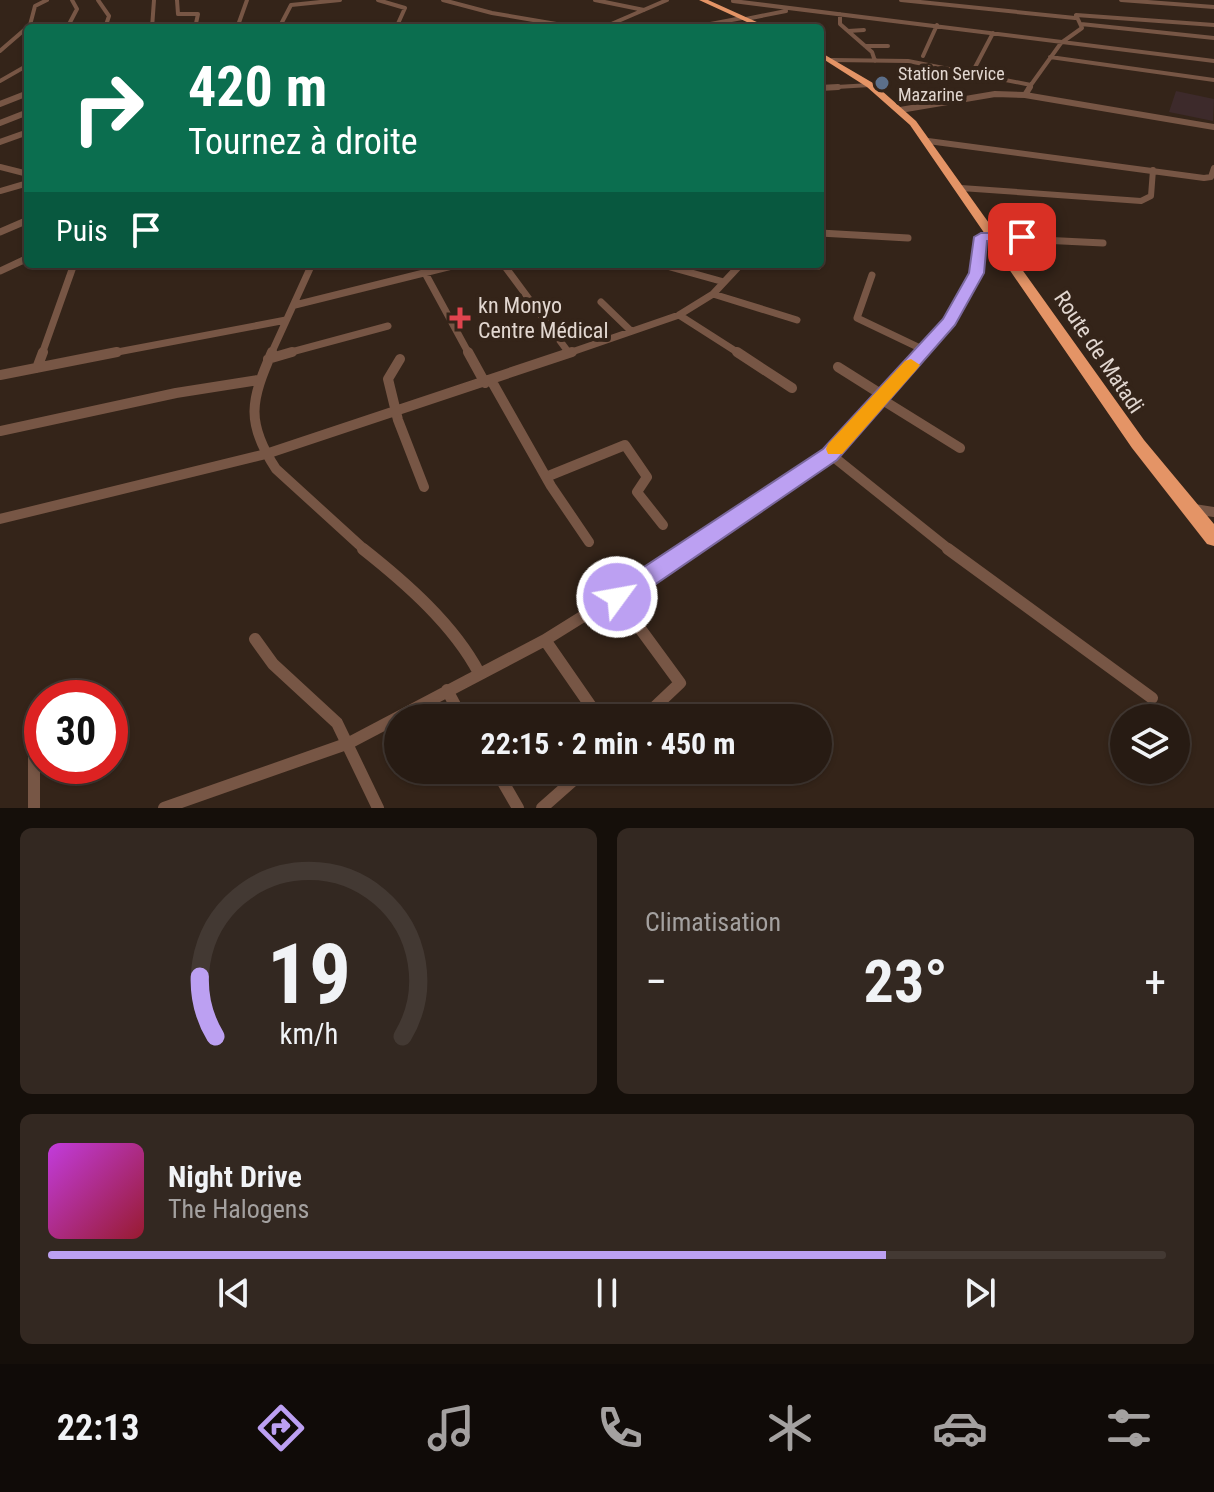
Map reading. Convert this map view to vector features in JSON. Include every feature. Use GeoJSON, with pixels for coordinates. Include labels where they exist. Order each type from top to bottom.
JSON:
{"type":"FeatureCollection","features":[{"type":"Feature","properties":{"kind":"highway"},"geometry":{"type":"LineString","coordinates":[[702,0],[757,24]]}},
{"type":"Feature","properties":{"kind":"highway","name":"Route de Matadi"},"geometry":{"type":"LineString","coordinates":[[826,57],[869,84],[900,110],[928,141],[1138,444],[1214,538]]}},
{"type":"Feature","properties":{"kind":"street"},"geometry":{"type":"LineString","coordinates":[[30,24],[35,6],[47,0]]}},
{"type":"Feature","properties":{"kind":"street"},"geometry":{"type":"LineString","coordinates":[[69,24],[77,9],[72,0]]}},
{"type":"Feature","properties":{"kind":"street"},"geometry":{"type":"LineString","coordinates":[[98,0],[109,16],[106,24]]}},
{"type":"Feature","properties":{"kind":"street"},"geometry":{"type":"LineString","coordinates":[[152,24],[154,0]]}},
{"type":"Feature","properties":{"kind":"street"},"geometry":{"type":"LineString","coordinates":[[177,0],[178,14],[198,14],[196,24]]}},
{"type":"Feature","properties":{"kind":"street"},"geometry":{"type":"LineString","coordinates":[[238,24],[247,0]]}},
{"type":"Feature","properties":{"kind":"street"},"geometry":{"type":"LineString","coordinates":[[281,24],[291,5],[340,0]]}},
{"type":"Feature","properties":{"kind":"street"},"geometry":{"type":"LineString","coordinates":[[378,0],[405,8],[398,24]]}},
{"type":"Feature","properties":{"kind":"street"},"geometry":{"type":"LineString","coordinates":[[445,0],[492,13],[557,24]]}},
{"type":"Feature","properties":{"kind":"street"},"geometry":{"type":"LineString","coordinates":[[595,0],[644,10]]}},
{"type":"Feature","properties":{"kind":"street"},"geometry":{"type":"LineString","coordinates":[[611,24],[667,0]]}},
{"type":"Feature","properties":{"kind":"street"},"geometry":{"type":"LineString","coordinates":[[901,0],[1075,18],[1084,14],[1214,25]]}},
{"type":"Feature","properties":{"kind":"street"},"geometry":{"type":"LineString","coordinates":[[1121,0],[1214,7]]}},
{"type":"Feature","properties":{"kind":"street"},"geometry":{"type":"LineString","coordinates":[[713,5],[735,1],[1214,61]]}},
{"type":"Feature","properties":{"kind":"street"},"geometry":{"type":"LineString","coordinates":[[923,56],[949,6]]}},
{"type":"Feature","properties":{"kind":"street"},"geometry":{"type":"LineString","coordinates":[[711,24],[796,9]]}},
{"type":"Feature","properties":{"kind":"street"},"geometry":{"type":"LineString","coordinates":[[840,14],[840,24],[865,46],[875,61]]}},
{"type":"Feature","properties":{"kind":"street"},"geometry":{"type":"LineString","coordinates":[[1075,18],[1081,24],[1214,38]]}},
{"type":"Feature","properties":{"kind":"street"},"geometry":{"type":"LineString","coordinates":[[1025,95],[1061,43],[1082,28],[1081,24]]}},
{"type":"Feature","properties":{"kind":"street"},"geometry":{"type":"LineString","coordinates":[[0,51],[24,30]]}},
{"type":"Feature","properties":{"kind":"street"},"geometry":{"type":"LineString","coordinates":[[848,31],[864,30]]}},
{"type":"Feature","properties":{"kind":"street"},"geometry":{"type":"LineString","coordinates":[[972,73],[993,33]]}},
{"type":"Feature","properties":{"kind":"street"},"geometry":{"type":"LineString","coordinates":[[865,46],[888,46]]}},
{"type":"Feature","properties":{"kind":"street"},"geometry":{"type":"LineString","coordinates":[[826,57],[908,61],[1031,85]]}},
{"type":"Feature","properties":{"kind":"street"},"geometry":{"type":"LineString","coordinates":[[1050,57],[1214,80]]}},
{"type":"Feature","properties":{"kind":"street"},"geometry":{"type":"LineString","coordinates":[[0,81],[24,67]]}},
{"type":"Feature","properties":{"kind":"street"},"geometry":{"type":"LineString","coordinates":[[824,87],[869,84]]}},
{"type":"Feature","properties":{"kind":"street"},"geometry":{"type":"LineString","coordinates":[[900,110],[995,94],[1025,95],[1214,127]]}},
{"type":"Feature","properties":{"kind":"street"},"geometry":{"type":"LineString","coordinates":[[0,104],[24,95]]}},
{"type":"Feature","properties":{"kind":"street"},"geometry":{"type":"LineString","coordinates":[[0,123],[24,114]]}},
{"type":"Feature","properties":{"kind":"street"},"geometry":{"type":"LineString","coordinates":[[0,142],[24,133]]}},
{"type":"Feature","properties":{"kind":"street"},"geometry":{"type":"LineString","coordinates":[[928,141],[1204,178],[1211,177],[1214,168]]}},
{"type":"Feature","properties":{"kind":"street"},"geometry":{"type":"LineString","coordinates":[[16,169],[24,166]]}},
{"type":"Feature","properties":{"kind":"street"},"geometry":{"type":"LineString","coordinates":[[0,167],[24,172]]}},
{"type":"Feature","properties":{"kind":"street"},"geometry":{"type":"LineString","coordinates":[[961,188],[1141,201],[1151,196],[1153,170]]}},
{"type":"Feature","properties":{"kind":"street"},"geometry":{"type":"LineString","coordinates":[[0,191],[24,184]]}},
{"type":"Feature","properties":{"kind":"street"},"geometry":{"type":"LineString","coordinates":[[0,232],[24,222]]}},
{"type":"Feature","properties":{"kind":"street"},"geometry":{"type":"LineString","coordinates":[[824,233],[908,238]]}},
{"type":"Feature","properties":{"kind":"street"},"geometry":{"type":"LineString","coordinates":[[164,808],[349,743],[545,640],[617,597],[830,454],[949,321],[971,284],[978,263],[981,237],[995,235],[1103,243]]}},
{"type":"Feature","properties":{"kind":"street"},"geometry":{"type":"LineString","coordinates":[[0,271],[24,260]]}},
{"type":"Feature","properties":{"kind":"street"},"geometry":{"type":"LineString","coordinates":[[37,368],[73,268]]}},
{"type":"Feature","properties":{"kind":"street"},"geometry":{"type":"LineString","coordinates":[[310,268],[258,380],[252,405],[266,454],[276,469],[335,524],[398,577],[468,652],[479,673]]}},
{"type":"Feature","properties":{"kind":"street"},"geometry":{"type":"LineString","coordinates":[[295,305],[444,268]]}},
{"type":"Feature","properties":{"kind":"street"},"geometry":{"type":"LineString","coordinates":[[506,268],[569,353]]}},
{"type":"Feature","properties":{"kind":"street"},"geometry":{"type":"LineString","coordinates":[[674,268],[724,282]]}},
{"type":"Feature","properties":{"kind":"street"},"geometry":{"type":"LineString","coordinates":[[0,519],[266,454],[488,381],[679,315],[713,294],[737,268]]}},
{"type":"Feature","properties":{"kind":"street"},"geometry":{"type":"LineString","coordinates":[[425,273],[546,477],[589,542]]}},
{"type":"Feature","properties":{"kind":"street"},"geometry":{"type":"LineString","coordinates":[[872,275],[855,315],[924,350]]}},
{"type":"Feature","properties":{"kind":"street"},"geometry":{"type":"LineString","coordinates":[[713,294],[797,320]]}},
{"type":"Feature","properties":{"kind":"street"},"geometry":{"type":"LineString","coordinates":[[601,302],[631,331]]}},
{"type":"Feature","properties":{"kind":"street"},"geometry":{"type":"LineString","coordinates":[[679,315],[792,388]]}},
{"type":"Feature","properties":{"kind":"street"},"geometry":{"type":"LineString","coordinates":[[0,375],[286,320]]}},
{"type":"Feature","properties":{"kind":"street"},"geometry":{"type":"LineString","coordinates":[[268,359],[388,326]]}},
{"type":"Feature","properties":{"kind":"street"},"geometry":{"type":"LineString","coordinates":[[400,359],[388,379],[424,487]]}},
{"type":"Feature","properties":{"kind":"street"},"geometry":{"type":"LineString","coordinates":[[838,367],[960,448]]}},
{"type":"Feature","properties":{"kind":"street"},"geometry":{"type":"LineString","coordinates":[[0,431],[176,393],[258,380]]}},
{"type":"Feature","properties":{"kind":"street"},"geometry":{"type":"LineString","coordinates":[[546,477],[625,445],[647,477],[637,492],[663,525]]}},
{"type":"Feature","properties":{"kind":"street"},"geometry":{"type":"LineString","coordinates":[[830,454],[912,523],[1152,698]]}},
{"type":"Feature","properties":{"kind":"street"},"geometry":{"type":"LineString","coordinates":[[1188,508],[1214,512]]}},
{"type":"Feature","properties":{"kind":"street"},"geometry":{"type":"LineString","coordinates":[[617,597],[680,683],[658,704]]}},
{"type":"Feature","properties":{"kind":"street"},"geometry":{"type":"LineString","coordinates":[[255,639],[273,664],[337,723],[378,808]]}},
{"type":"Feature","properties":{"kind":"street"},"geometry":{"type":"LineString","coordinates":[[545,640],[589,704]]}},
{"type":"Feature","properties":{"kind":"street"},"geometry":{"type":"LineString","coordinates":[[447,690],[454,704]]}},
{"type":"Feature","properties":{"kind":"street"},"geometry":{"type":"LineString","coordinates":[[34,784],[34,808]]}},
{"type":"Feature","properties":{"kind":"street"},"geometry":{"type":"LineString","coordinates":[[504,784],[518,808]]}},
{"type":"Feature","properties":{"kind":"street"},"geometry":{"type":"LineString","coordinates":[[542,808],[569,784]]}},
{"type":"Feature","properties":{"kind":"shaded area"},"geometry":{"type":"Polygon","coordinates":[[[1176,91],[1214,99],[1213,121],[1169,112],[1176,91]]]}},
{"type":"Feature","properties":{"kind":"slow traffic"},"geometry":{"type":"LineString","coordinates":[[835,449],[911,365]]}},
{"type":"Feature","properties":{"kind":"place","name":"Station Service Mazarine"},"geometry":{"type":"Point","coordinates":[882,83]}},
{"type":"Feature","properties":{"kind":"place","name":"kn Monyo Centre Médical"},"geometry":{"type":"Point","coordinates":[460,318]}},
{"type":"Feature","properties":{"kind":"route"},"geometry":{"type":"LineString","coordinates":[[617,597],[830,454],[949,321],[976,273],[981,237],[1022,237]]}}]}
